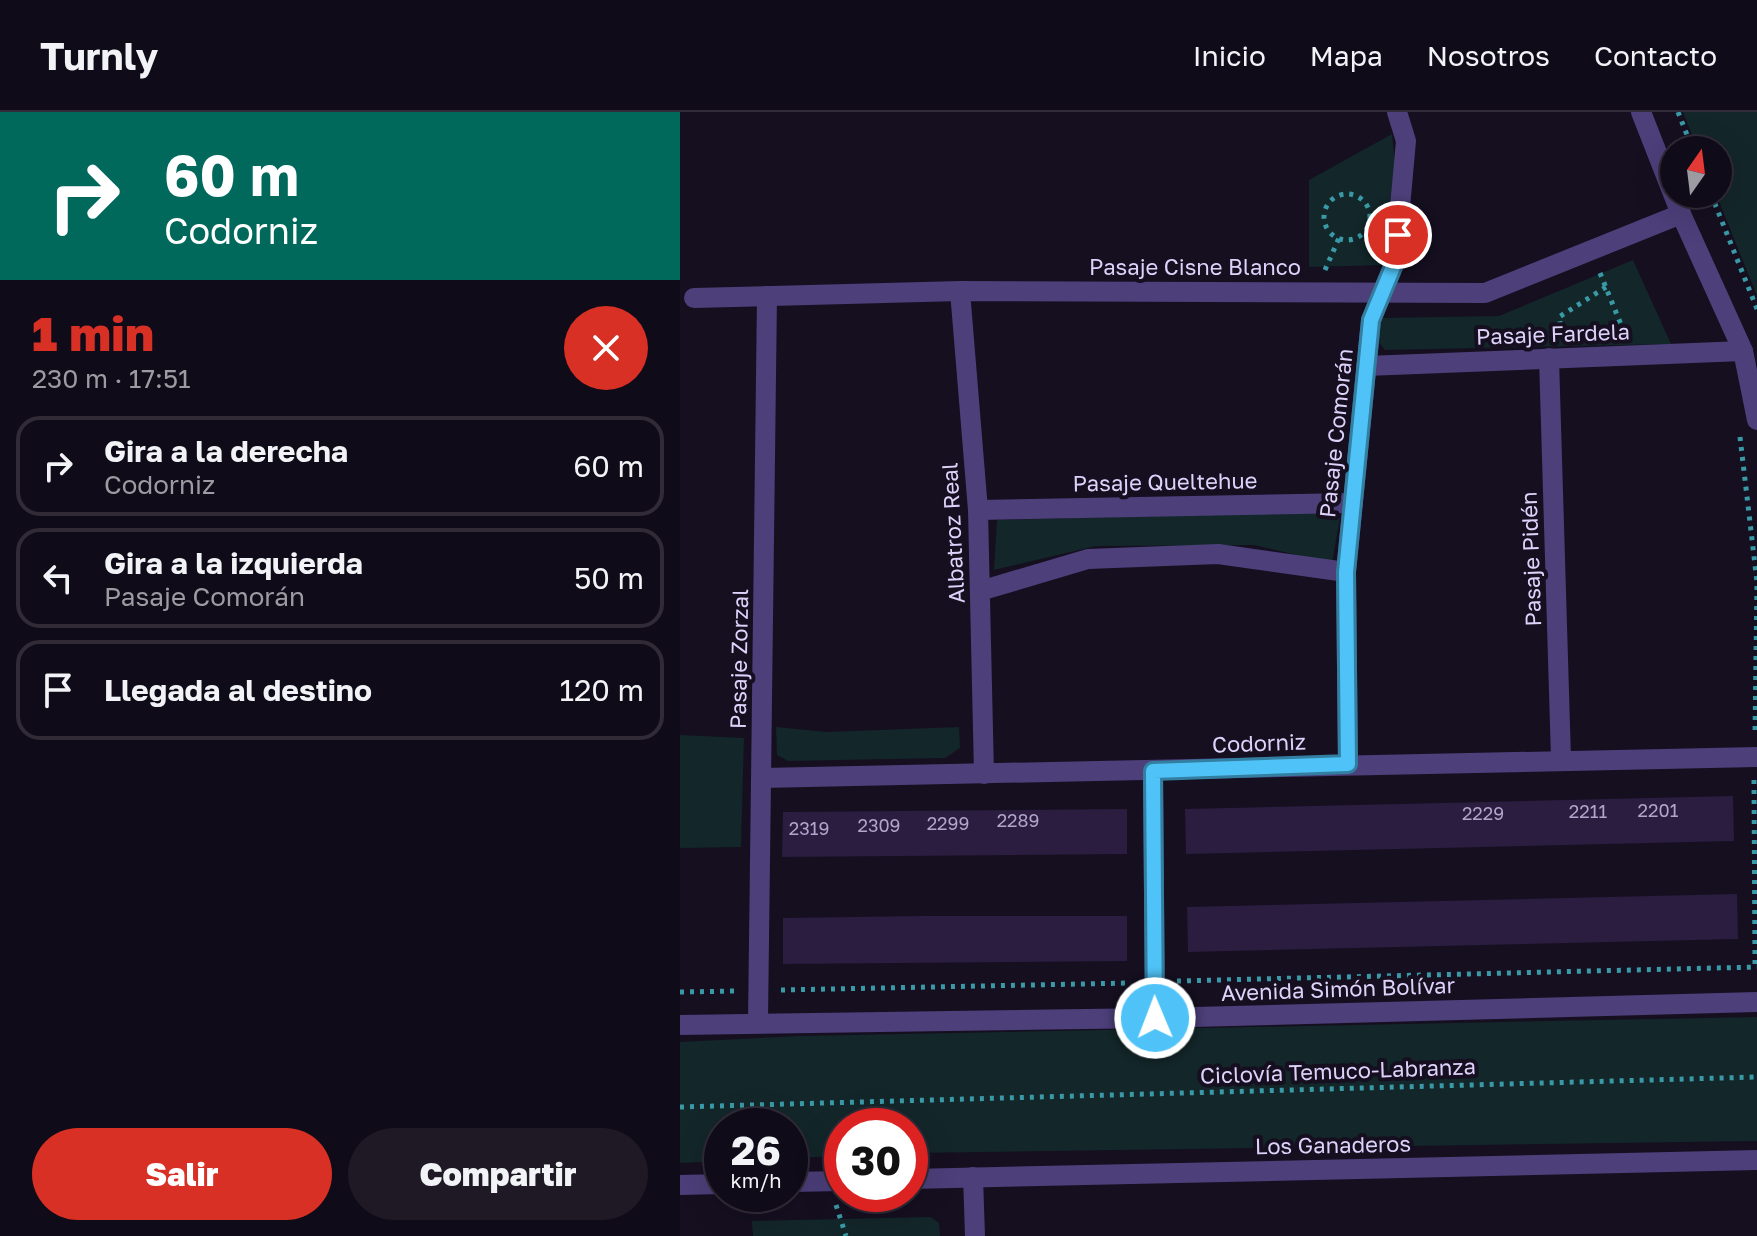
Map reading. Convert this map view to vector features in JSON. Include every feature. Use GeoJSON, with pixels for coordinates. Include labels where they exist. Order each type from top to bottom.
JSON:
{"type":"FeatureCollection","features":[{"type":"Feature","properties":{"kind":"street","name":"Pasaje Comorán"},"geometry":{"type":"LineString","coordinates":[[1348,764],[1346,572],[1371,320],[1395,262],[1406,141],[1397,112]]}},
{"type":"Feature","properties":{"kind":"street"},"geometry":{"type":"LineString","coordinates":[[1641,112],[1681,214],[1743,351],[1748,424]]}},
{"type":"Feature","properties":{"kind":"street","name":"Pasaje Cisne Blanco"},"geometry":{"type":"LineString","coordinates":[[694,298],[960,291],[1382,290],[1485,293],[1681,214]]}},
{"type":"Feature","properties":{"kind":"street","name":"Albatroz Real"},"geometry":{"type":"LineString","coordinates":[[960,291],[978,510],[984,774]]}},
{"type":"Feature","properties":{"kind":"street","name":"Pasaje Zorzal"},"geometry":{"type":"LineString","coordinates":[[758,1022],[767,296]]}},
{"type":"Feature","properties":{"kind":"street","name":"Pasaje Fardela"},"geometry":{"type":"LineString","coordinates":[[1366,366],[1743,351]]}},
{"type":"Feature","properties":{"kind":"street","name":"Pasaje Pidén"},"geometry":{"type":"LineString","coordinates":[[1549,358],[1561,759]]}},
{"type":"Feature","properties":{"kind":"street","name":"Pasaje Queltehue"},"geometry":{"type":"LineString","coordinates":[[978,510],[1353,503]]}},
{"type":"Feature","properties":{"kind":"street"},"geometry":{"type":"LineString","coordinates":[[980,591],[1088,559],[1218,554],[1346,572]]}},
{"type":"Feature","properties":{"kind":"street","name":"Codorniz"},"geometry":{"type":"LineString","coordinates":[[762,778],[1756,757]]}},
{"type":"Feature","properties":{"kind":"street"},"geometry":{"type":"LineString","coordinates":[[1153,771],[1155,1018]]}},
{"type":"Feature","properties":{"kind":"street","name":"Avenida Simón Bolívar"},"geometry":{"type":"LineString","coordinates":[[680,1025],[1155,1018],[1757,1002]]}},
{"type":"Feature","properties":{"kind":"street","name":"Los Ganaderos"},"geometry":{"type":"LineString","coordinates":[[928,1178],[1757,1160]]}},
{"type":"Feature","properties":{"kind":"street"},"geometry":{"type":"LineString","coordinates":[[973,1177],[975,1236]]}},
{"type":"Feature","properties":{"kind":"street"},"geometry":{"type":"LineString","coordinates":[[680,1185],[704,1184]]}},
{"type":"Feature","properties":{"kind":"path"},"geometry":{"type":"LineString","coordinates":[[1678,112],[1687,136]]}},
{"type":"Feature","properties":{"kind":"path"},"geometry":{"type":"LineString","coordinates":[[1352,194],[1366,204],[1370,220],[1362,234],[1355,238],[1339,238],[1327,226],[1325,210],[1336,197],[1352,194]]}},
{"type":"Feature","properties":{"kind":"path"},"geometry":{"type":"LineString","coordinates":[[1717,208],[1757,309]]}},
{"type":"Feature","properties":{"kind":"path"},"geometry":{"type":"LineString","coordinates":[[1314,291],[1339,238]]}},
{"type":"Feature","properties":{"kind":"path"},"geometry":{"type":"LineString","coordinates":[[1600,273],[1627,338],[1614,336]]}},
{"type":"Feature","properties":{"kind":"path"},"geometry":{"type":"LineString","coordinates":[[1588,332],[1561,329],[1559,317],[1606,287]]}},
{"type":"Feature","properties":{"kind":"path"},"geometry":{"type":"LineString","coordinates":[[680,992],[1756,967],[1757,582],[1748,424]]}},
{"type":"Feature","properties":{"kind":"path","name":"Ciclovía Temuco-Labranza"},"geometry":{"type":"LineString","coordinates":[[680,1107],[1757,1077]]}},
{"type":"Feature","properties":{"kind":"path"},"geometry":{"type":"LineString","coordinates":[[842,1212],[846,1236]]}},
{"type":"Feature","properties":{"kind":"green space"},"geometry":{"type":"Polygon","coordinates":[[[1683,112],[1757,112],[1757,296],[1722,208],[1732,208],[1732,136],[1692,136],[1683,112]]]}},
{"type":"Feature","properties":{"kind":"green space"},"geometry":{"type":"Polygon","coordinates":[[[1392,134],[1395,163],[1384,265],[1309,267],[1309,180],[1392,134]]]}},
{"type":"Feature","properties":{"kind":"green space"},"geometry":{"type":"Polygon","coordinates":[[[1633,260],[1671,344],[1385,350],[1377,340],[1381,318],[1499,316],[1633,260]]]}},
{"type":"Feature","properties":{"kind":"green space"},"geometry":{"type":"Polygon","coordinates":[[[1326,512],[1340,518],[1332,563],[1254,545],[1096,546],[994,570],[997,520],[1326,512]]]}},
{"type":"Feature","properties":{"kind":"green space"},"geometry":{"type":"Polygon","coordinates":[[[776,727],[827,732],[959,727],[960,748],[945,758],[788,761],[777,755],[776,727]]]}},
{"type":"Feature","properties":{"kind":"green space"},"geometry":{"type":"Polygon","coordinates":[[[680,735],[744,738],[741,847],[680,848],[680,735]]]}},
{"type":"Feature","properties":{"kind":"green space"},"geometry":{"type":"Polygon","coordinates":[[[1757,1017],[1757,1141],[928,1153],[928,1108],[824,1108],[824,1157],[808,1157],[808,1108],[704,1108],[704,1162],[680,1163],[680,1042],[798,1036],[1757,1017]]]}},
{"type":"Feature","properties":{"kind":"green space"},"geometry":{"type":"Polygon","coordinates":[[[931,1217],[939,1223],[940,1236],[753,1236],[752,1221],[931,1217]]]}},
{"type":"Feature","properties":{"kind":"building"},"geometry":{"type":"Polygon","coordinates":[[[1733,796],[1734,841],[1186,854],[1185,809],[1733,796]]]}},
{"type":"Feature","properties":{"kind":"building"},"geometry":{"type":"Polygon","coordinates":[[[1127,809],[1127,854],[782,857],[783,812],[1127,809]]]}},
{"type":"Feature","properties":{"kind":"building"},"geometry":{"type":"Polygon","coordinates":[[[1737,894],[1738,939],[1188,952],[1187,907],[1737,894]]]}},
{"type":"Feature","properties":{"kind":"building"},"geometry":{"type":"Polygon","coordinates":[[[1127,916],[1127,961],[783,964],[783,918],[1127,916]]]}},
{"type":"Feature","properties":{"kind":"route"},"geometry":{"type":"LineString","coordinates":[[1155,1018],[1153,771],[1348,764],[1346,572],[1371,320],[1395,262],[1398,235]]}}]}
